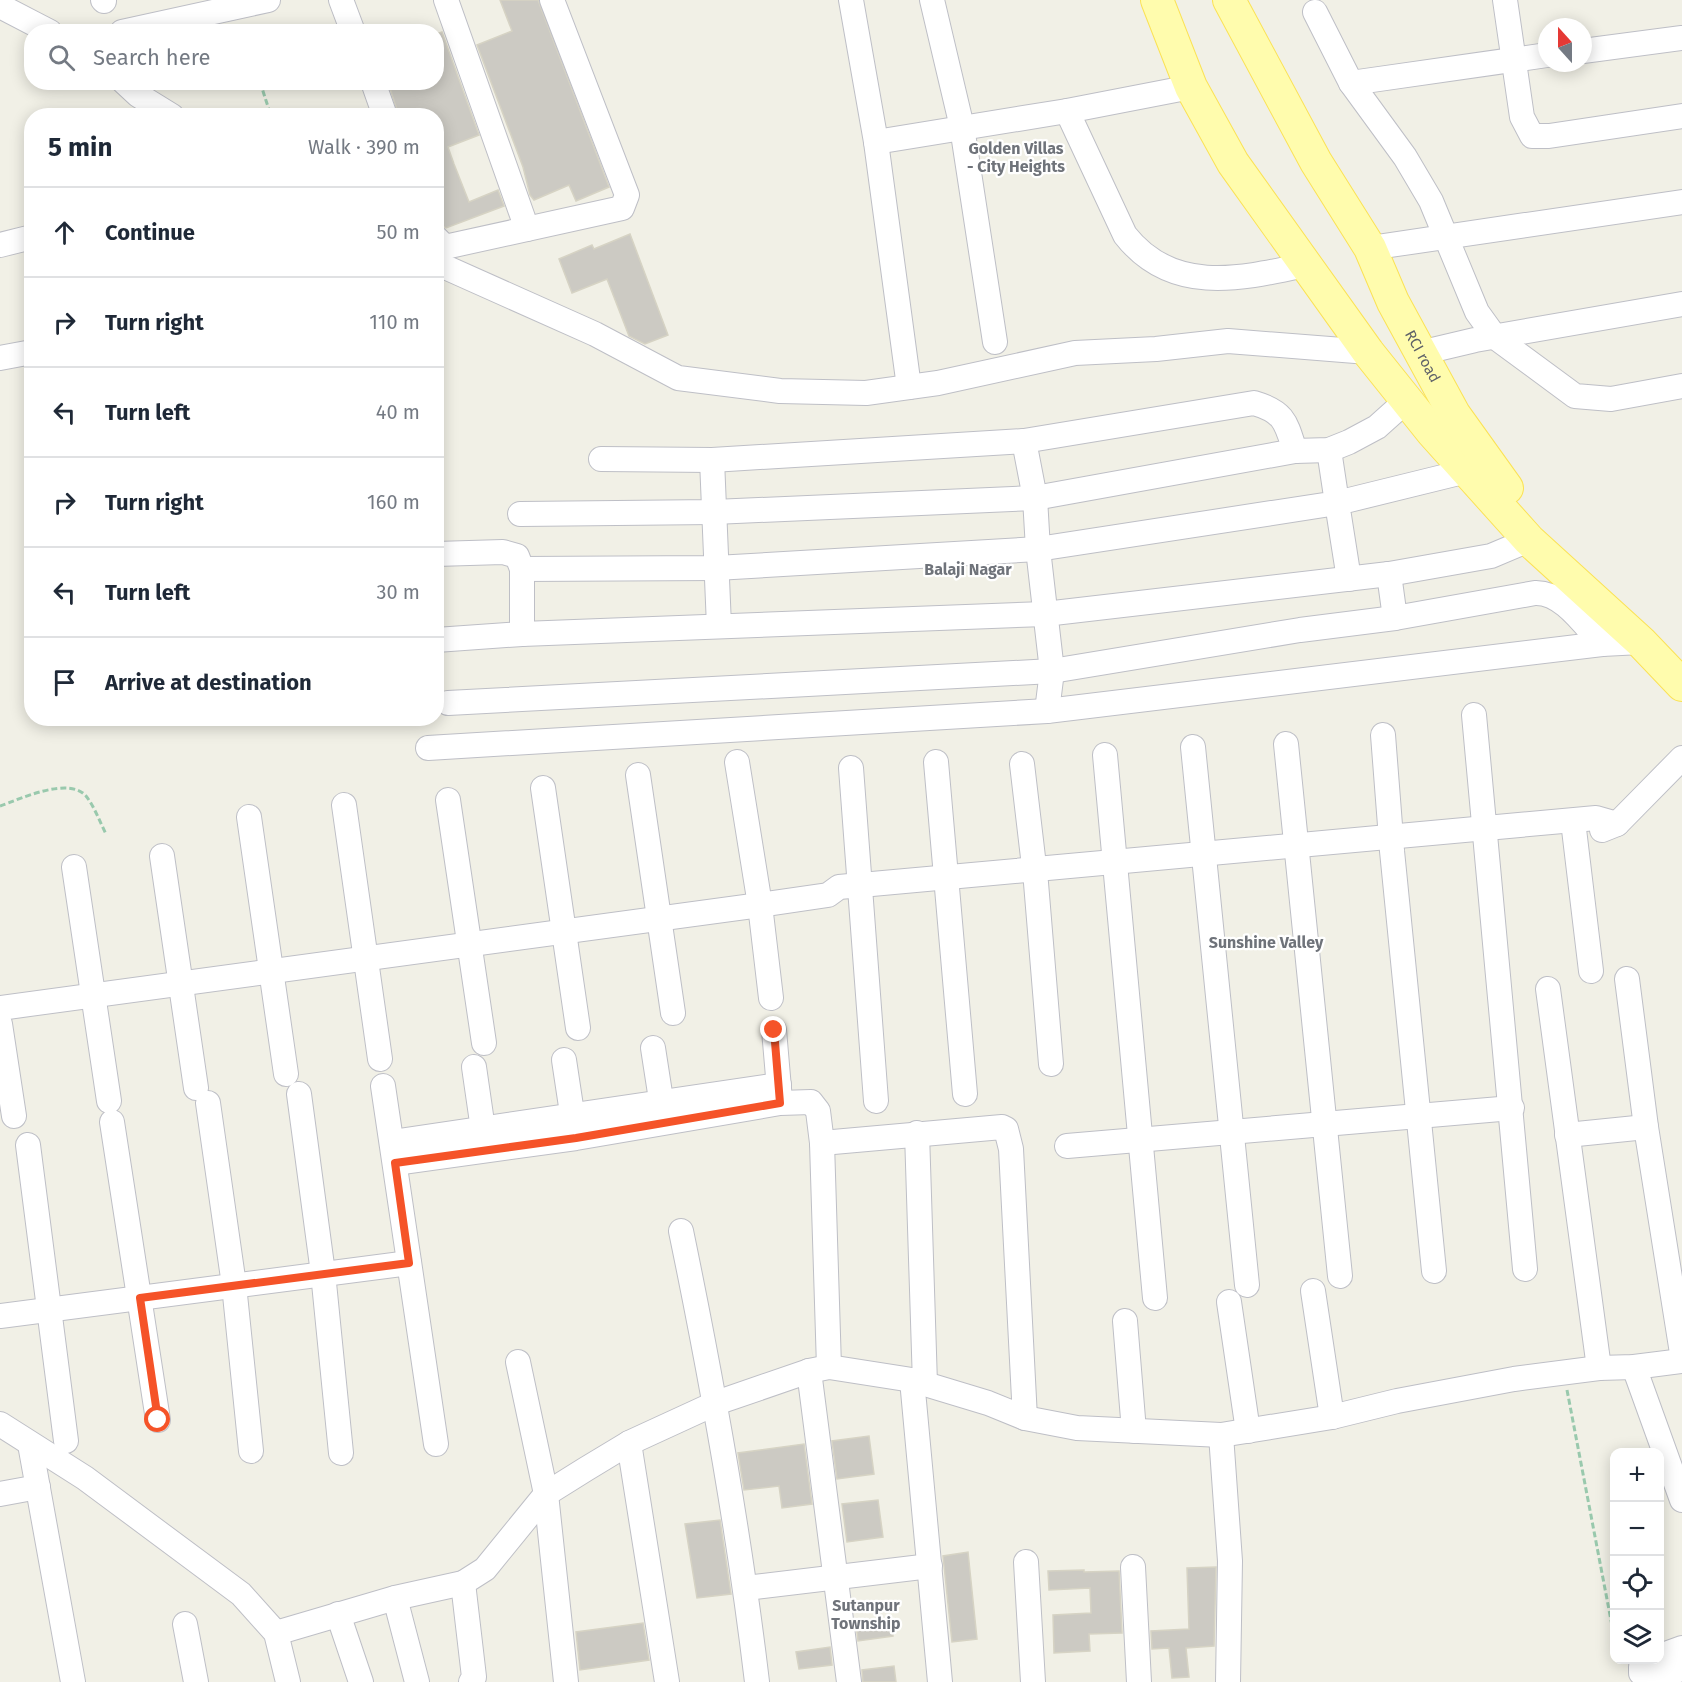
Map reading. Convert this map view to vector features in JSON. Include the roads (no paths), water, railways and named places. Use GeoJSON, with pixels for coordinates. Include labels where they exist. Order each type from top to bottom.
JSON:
{"type":"FeatureCollection","features":[{"type":"Feature","properties":{"kind":"main road"},"geometry":{"type":"LineString","coordinates":[[1157,0],[1191,87],[1233,163],[1368,352],[1406,401],[1529,540],[1641,642],[1682,685]]}},
{"type":"Feature","properties":{"kind":"main road","name":"RCI road"},"geometry":{"type":"LineString","coordinates":[[1229,0],[1316,162],[1370,248],[1420,353],[1454,414],[1519,502],[1655,645],[1682,666]]}},
{"type":"Feature","properties":{"kind":"street"},"geometry":{"type":"LineString","coordinates":[[158,24],[268,0]]}},
{"type":"Feature","properties":{"kind":"street"},"geometry":{"type":"LineString","coordinates":[[341,0],[350,24]]}},
{"type":"Feature","properties":{"kind":"street"},"geometry":{"type":"LineString","coordinates":[[446,0],[527,229]]}},
{"type":"Feature","properties":{"kind":"street"},"geometry":{"type":"LineString","coordinates":[[444,245],[446,247],[622,208],[627,195],[552,0]]}},
{"type":"Feature","properties":{"kind":"street"},"geometry":{"type":"LineString","coordinates":[[850,0],[876,142],[909,387]]}},
{"type":"Feature","properties":{"kind":"street"},"geometry":{"type":"LineString","coordinates":[[932,0],[962,127],[995,342]]}},
{"type":"Feature","properties":{"kind":"street"},"geometry":{"type":"LineString","coordinates":[[1505,0],[1522,117],[1532,136],[1549,136],[1682,116]]}},
{"type":"Feature","properties":{"kind":"street"},"geometry":{"type":"LineString","coordinates":[[0,6],[35,24]]}},
{"type":"Feature","properties":{"kind":"street"},"geometry":{"type":"LineString","coordinates":[[1315,12],[1351,83],[1405,157],[1431,201],[1469,286],[1477,312],[1495,337],[1575,396],[1611,399],[1682,386]]}},
{"type":"Feature","properties":{"kind":"street"},"geometry":{"type":"LineString","coordinates":[[1592,50],[1682,38]]}},
{"type":"Feature","properties":{"kind":"street"},"geometry":{"type":"LineString","coordinates":[[1351,83],[1538,56]]}},
{"type":"Feature","properties":{"kind":"street"},"geometry":{"type":"LineString","coordinates":[[876,142],[1067,111],[1191,87]]}},
{"type":"Feature","properties":{"kind":"street"},"geometry":{"type":"LineString","coordinates":[[133,90],[159,108]]}},
{"type":"Feature","properties":{"kind":"street"},"geometry":{"type":"LineString","coordinates":[[376,90],[382,108]]}},
{"type":"Feature","properties":{"kind":"street"},"geometry":{"type":"LineString","coordinates":[[1067,111],[1125,235],[1136,249],[1158,266],[1182,274],[1215,279],[1258,275],[1305,265]]}},
{"type":"Feature","properties":{"kind":"street"},"geometry":{"type":"LineString","coordinates":[[1370,248],[1682,202]]}},
{"type":"Feature","properties":{"kind":"street"},"geometry":{"type":"LineString","coordinates":[[0,245],[24,239]]}},
{"type":"Feature","properties":{"kind":"street"},"geometry":{"type":"LineString","coordinates":[[444,266],[595,334],[678,378],[780,391],[866,393],[909,387],[1075,352],[1251,341],[1368,352]]}},
{"type":"Feature","properties":{"kind":"street"},"geometry":{"type":"LineString","coordinates":[[1420,353],[1495,337],[1682,304]]}},
{"type":"Feature","properties":{"kind":"street"},"geometry":{"type":"LineString","coordinates":[[0,358],[24,354]]}},
{"type":"Feature","properties":{"kind":"street"},"geometry":{"type":"LineString","coordinates":[[520,514],[714,512],[1035,498],[1295,451],[1329,450],[1377,427],[1406,401]]}},
{"type":"Feature","properties":{"kind":"street"},"geometry":{"type":"LineString","coordinates":[[601,459],[712,459],[1024,441],[1254,403],[1271,408],[1281,415],[1295,451]]}},
{"type":"Feature","properties":{"kind":"street"},"geometry":{"type":"LineString","coordinates":[[1024,441],[1035,498],[1038,549],[1052,671],[1047,711]]}},
{"type":"Feature","properties":{"kind":"street"},"geometry":{"type":"LineString","coordinates":[[1329,450],[1349,579]]}},
{"type":"Feature","properties":{"kind":"street"},"geometry":{"type":"LineString","coordinates":[[712,459],[719,626]]}},
{"type":"Feature","properties":{"kind":"street"},"geometry":{"type":"LineString","coordinates":[[522,569],[716,568],[1038,549],[1337,503],[1467,471]]}},
{"type":"Feature","properties":{"kind":"street"},"geometry":{"type":"LineString","coordinates":[[444,639],[522,634],[1045,614],[1389,574],[1491,555],[1529,540]]}},
{"type":"Feature","properties":{"kind":"street"},"geometry":{"type":"LineString","coordinates":[[444,554],[503,552],[517,556],[522,569],[522,634]]}},
{"type":"Feature","properties":{"kind":"street"},"geometry":{"type":"LineString","coordinates":[[1389,574],[1395,618]]}},
{"type":"Feature","properties":{"kind":"street"},"geometry":{"type":"LineString","coordinates":[[448,702],[1052,671],[1300,630],[1395,618],[1546,592],[1562,602],[1602,644]]}},
{"type":"Feature","properties":{"kind":"street"},"geometry":{"type":"LineString","coordinates":[[428,748],[1047,711],[1602,644],[1641,642]]}},
{"type":"Feature","properties":{"kind":"street"},"geometry":{"type":"LineString","coordinates":[[1474,716],[1512,1108],[1525,1269]]}},
{"type":"Feature","properties":{"kind":"street"},"geometry":{"type":"LineString","coordinates":[[1383,735],[1391,844],[1434,1271]]}},
{"type":"Feature","properties":{"kind":"street"},"geometry":{"type":"LineString","coordinates":[[1286,744],[1340,1276]]}},
{"type":"Feature","properties":{"kind":"street"},"geometry":{"type":"LineString","coordinates":[[1193,747],[1247,1286]]}},
{"type":"Feature","properties":{"kind":"street"},"geometry":{"type":"LineString","coordinates":[[1105,755],[1155,1298]]}},
{"type":"Feature","properties":{"kind":"street"},"geometry":{"type":"LineString","coordinates":[[0,1008],[828,894],[839,901],[860,892],[1115,868],[1574,828],[1602,830],[1617,824],[1682,758]]}},
{"type":"Feature","properties":{"kind":"street"},"geometry":{"type":"LineString","coordinates":[[737,762],[760,905],[771,998]]}},
{"type":"Feature","properties":{"kind":"street"},"geometry":{"type":"LineString","coordinates":[[936,762],[965,1094]]}},
{"type":"Feature","properties":{"kind":"street"},"geometry":{"type":"LineString","coordinates":[[1022,764],[1035,876],[1051,1064]]}},
{"type":"Feature","properties":{"kind":"street"},"geometry":{"type":"LineString","coordinates":[[851,768],[876,1101]]}},
{"type":"Feature","properties":{"kind":"street"},"geometry":{"type":"LineString","coordinates":[[638,775],[673,1013]]}},
{"type":"Feature","properties":{"kind":"street"},"geometry":{"type":"LineString","coordinates":[[543,788],[578,1028]]}},
{"type":"Feature","properties":{"kind":"street"},"geometry":{"type":"LineString","coordinates":[[448,800],[484,1043]]}},
{"type":"Feature","properties":{"kind":"street"},"geometry":{"type":"LineString","coordinates":[[344,805],[381,1059]]}},
{"type":"Feature","properties":{"kind":"street"},"geometry":{"type":"LineString","coordinates":[[249,817],[286,1074]]}},
{"type":"Feature","properties":{"kind":"street"},"geometry":{"type":"LineString","coordinates":[[1574,828],[1591,971]]}},
{"type":"Feature","properties":{"kind":"street"},"geometry":{"type":"LineString","coordinates":[[162,856],[180,983],[202,1095],[234,1285],[251,1451]]}},
{"type":"Feature","properties":{"kind":"street"},"geometry":{"type":"LineString","coordinates":[[74,867],[158,1420]]}},
{"type":"Feature","properties":{"kind":"street"},"geometry":{"type":"LineString","coordinates":[[1627,979],[1646,1127],[1682,1353]]}},
{"type":"Feature","properties":{"kind":"street"},"geometry":{"type":"LineString","coordinates":[[1548,989],[1599,1368]]}},
{"type":"Feature","properties":{"kind":"street"},"geometry":{"type":"LineString","coordinates":[[0,1024],[14,1116]]}},
{"type":"Feature","properties":{"kind":"street"},"geometry":{"type":"LineString","coordinates":[[774,1030],[780,1094]]}},
{"type":"Feature","properties":{"kind":"street"},"geometry":{"type":"LineString","coordinates":[[653,1048],[664,1113]]}},
{"type":"Feature","properties":{"kind":"street"},"geometry":{"type":"LineString","coordinates":[[564,1060],[575,1127]]}},
{"type":"Feature","properties":{"kind":"street"},"geometry":{"type":"LineString","coordinates":[[474,1067],[485,1138]]}},
{"type":"Feature","properties":{"kind":"street"},"geometry":{"type":"LineString","coordinates":[[383,1086],[435,1444]]}},
{"type":"Feature","properties":{"kind":"street"},"geometry":{"type":"LineString","coordinates":[[298,1094],[323,1273],[341,1453]]}},
{"type":"Feature","properties":{"kind":"street"},"geometry":{"type":"LineString","coordinates":[[393,1153],[780,1094],[811,1102],[818,1111],[822,1143],[819,1369],[837,1579],[849,1682]]}},
{"type":"Feature","properties":{"kind":"street"},"geometry":{"type":"LineString","coordinates":[[1067,1146],[1512,1108]]}},
{"type":"Feature","properties":{"kind":"street"},"geometry":{"type":"LineString","coordinates":[[822,1143],[1002,1127],[1010,1136],[1025,1418]]}},
{"type":"Feature","properties":{"kind":"street"},"geometry":{"type":"LineString","coordinates":[[1567,1135],[1646,1127]]}},
{"type":"Feature","properties":{"kind":"street"},"geometry":{"type":"LineString","coordinates":[[916,1133],[919,1382],[930,1566],[940,1682]]}},
{"type":"Feature","properties":{"kind":"street"},"geometry":{"type":"LineString","coordinates":[[28,1145],[66,1441]]}},
{"type":"Feature","properties":{"kind":"street"},"geometry":{"type":"LineString","coordinates":[[681,1231],[716,1403],[746,1588],[757,1682]]}},
{"type":"Feature","properties":{"kind":"street"},"geometry":{"type":"LineString","coordinates":[[0,1316],[409,1263]]}},
{"type":"Feature","properties":{"kind":"street"},"geometry":{"type":"LineString","coordinates":[[1312,1291],[1332,1417]]}},
{"type":"Feature","properties":{"kind":"street"},"geometry":{"type":"LineString","coordinates":[[1229,1302],[1248,1431]]}},
{"type":"Feature","properties":{"kind":"street"},"geometry":{"type":"LineString","coordinates":[[1125,1322],[1134,1431]]}},
{"type":"Feature","properties":{"kind":"street"},"geometry":{"type":"LineString","coordinates":[[276,1633],[395,1598],[462,1583],[485,1569],[546,1494],[629,1443],[716,1403],[819,1369],[919,1382],[988,1403],[1025,1418],[1077,1428],[1221,1435],[1332,1417],[1397,1401],[1563,1372],[1682,1361]]}},
{"type":"Feature","properties":{"kind":"street"},"geometry":{"type":"LineString","coordinates":[[518,1362],[546,1494],[566,1682]]}},
{"type":"Feature","properties":{"kind":"street"},"geometry":{"type":"LineString","coordinates":[[1634,1367],[1682,1500]]}},
{"type":"Feature","properties":{"kind":"street"},"geometry":{"type":"LineString","coordinates":[[0,1424],[85,1478],[223,1581],[261,1614],[276,1633],[288,1682]]}},
{"type":"Feature","properties":{"kind":"street"},"geometry":{"type":"LineString","coordinates":[[1221,1435],[1230,1561],[1228,1682]]}},
{"type":"Feature","properties":{"kind":"street"},"geometry":{"type":"LineString","coordinates":[[629,1443],[667,1682]]}},
{"type":"Feature","properties":{"kind":"street"},"geometry":{"type":"LineString","coordinates":[[30,1444],[73,1682]]}},
{"type":"Feature","properties":{"kind":"street"},"geometry":{"type":"LineString","coordinates":[[0,1494],[38,1487]]}},
{"type":"Feature","properties":{"kind":"street"},"geometry":{"type":"LineString","coordinates":[[1026,1563],[1032,1682]]}},
{"type":"Feature","properties":{"kind":"street"},"geometry":{"type":"LineString","coordinates":[[746,1588],[837,1579],[930,1566]]}},
{"type":"Feature","properties":{"kind":"street"},"geometry":{"type":"LineString","coordinates":[[1133,1567],[1139,1682]]}},
{"type":"Feature","properties":{"kind":"street"},"geometry":{"type":"LineString","coordinates":[[462,1583],[474,1677],[471,1682]]}},
{"type":"Feature","properties":{"kind":"street"},"geometry":{"type":"LineString","coordinates":[[395,1598],[417,1682]]}},
{"type":"Feature","properties":{"kind":"street"},"geometry":{"type":"LineString","coordinates":[[338,1614],[361,1682]]}},
{"type":"Feature","properties":{"kind":"street"},"geometry":{"type":"LineString","coordinates":[[185,1624],[196,1682]]}},
{"type":"Feature","properties":{"kind":"street"},"geometry":{"type":"LineString","coordinates":[[1664,1654],[1682,1648]]}},
{"type":"Feature","properties":{"kind":"street"},"geometry":{"type":"LineString","coordinates":[[1644,1664],[1641,1667],[1641,1673],[1649,1679],[1682,1668]]}},
{"type":"Feature","properties":{"kind":"district","name":"Golden Villas - City Heights"},"geometry":{"type":"Point","coordinates":[1016,157]}},
{"type":"Feature","properties":{"kind":"district","name":"Balaji Nagar"},"geometry":{"type":"Point","coordinates":[968,569]}},
{"type":"Feature","properties":{"kind":"district","name":"Sunshine Valley"},"geometry":{"type":"Point","coordinates":[1266,942]}},
{"type":"Feature","properties":{"kind":"district","name":"Sutanpur Township"},"geometry":{"type":"Point","coordinates":[866,1614]}}]}
